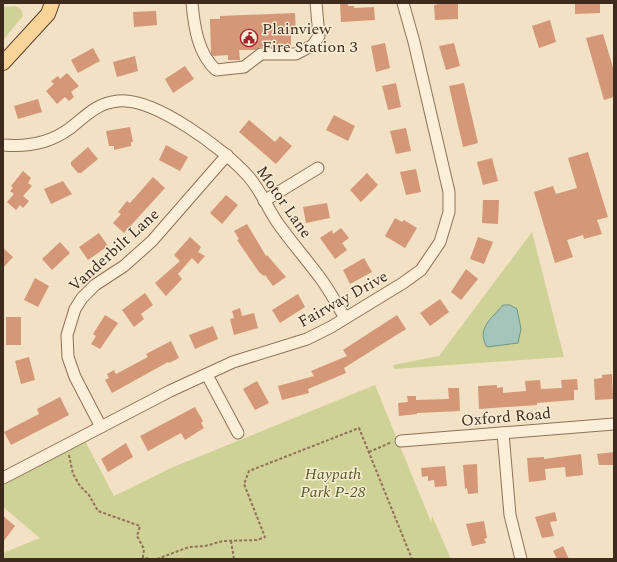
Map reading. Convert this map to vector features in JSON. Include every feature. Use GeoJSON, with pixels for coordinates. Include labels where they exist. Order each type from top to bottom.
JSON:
{"type":"FeatureCollection","features":[{"type":"Feature","properties":{"kind":"main road"},"geometry":{"type":"LineString","coordinates":[[3,64],[48,14],[52,3]]}},
{"type":"Feature","properties":{"kind":"street"},"geometry":{"type":"LineString","coordinates":[[192,3],[198,39],[212,66],[216,70],[244,67],[262,54],[296,54],[313,45],[319,36],[316,3]]}},
{"type":"Feature","properties":{"kind":"street","name":"Fairway Drive"},"geometry":{"type":"LineString","coordinates":[[3,478],[170,391],[233,362],[307,339],[403,283],[421,270],[440,242],[449,212],[449,192],[414,42],[403,3]]}},
{"type":"Feature","properties":{"kind":"street","name":"Motor Lane"},"geometry":{"type":"LineString","coordinates":[[3,145],[22,146],[57,137],[90,110],[105,104],[118,101],[131,101],[154,109],[201,135],[227,155],[249,177],[291,242],[322,280],[345,318]]}},
{"type":"Feature","properties":{"kind":"street","name":"Vanderbilt Lane"},"geometry":{"type":"LineString","coordinates":[[101,427],[75,377],[68,357],[67,335],[75,309],[82,298],[94,285],[124,266],[152,241],[227,155]]}},
{"type":"Feature","properties":{"kind":"street"},"geometry":{"type":"LineString","coordinates":[[264,201],[318,168]]}},
{"type":"Feature","properties":{"kind":"street"},"geometry":{"type":"LineString","coordinates":[[207,375],[238,433]]}},
{"type":"Feature","properties":{"kind":"street","name":"Oxford Road"},"geometry":{"type":"LineString","coordinates":[[401,441],[614,424]]}},
{"type":"Feature","properties":{"kind":"street"},"geometry":{"type":"LineString","coordinates":[[503,433],[510,515],[521,559]]}},
{"type":"Feature","properties":{"kind":"path"},"geometry":{"type":"LineString","coordinates":[[157,559],[189,547],[205,546],[231,541],[257,540],[265,537],[244,484],[249,471],[359,428],[412,559]]}},
{"type":"Feature","properties":{"kind":"path"},"geometry":{"type":"LineString","coordinates":[[369,452],[401,441]]}},
{"type":"Feature","properties":{"kind":"path"},"geometry":{"type":"LineString","coordinates":[[65,446],[71,460],[73,474],[80,486],[89,495],[98,511],[140,526],[138,536],[144,549],[142,558],[148,559]]}},
{"type":"Feature","properties":{"kind":"path"},"geometry":{"type":"LineString","coordinates":[[231,541],[234,559]]}},
{"type":"Feature","properties":{"kind":"green space"},"geometry":{"type":"Polygon","coordinates":[[[15,6],[21,9],[23,16],[3,40],[3,7],[15,6]]]}},
{"type":"Feature","properties":{"kind":"green space"},"geometry":{"type":"Polygon","coordinates":[[[532,232],[564,357],[394,369],[393,365],[439,356],[532,232]]]}},
{"type":"Feature","properties":{"kind":"green space","name":"Haypath Park P-28"},"geometry":{"type":"Polygon","coordinates":[[[375,385],[431,522],[432,516],[451,559],[3,559],[3,553],[40,538],[3,507],[3,483],[85,441],[114,496],[171,468],[375,385]]]}},
{"type":"Feature","properties":{"kind":"water"},"geometry":{"type":"Polygon","coordinates":[[[503,305],[510,305],[517,309],[521,329],[518,343],[487,347],[483,335],[484,329],[486,324],[503,305]]]}},
{"type":"Feature","properties":{"kind":"building"},"geometry":{"type":"Polygon","coordinates":[[[340,3],[348,3],[348,6],[354,6],[354,8],[374,7],[375,20],[341,22],[340,3]]]}},
{"type":"Feature","properties":{"kind":"building"},"geometry":{"type":"Polygon","coordinates":[[[458,3],[458,19],[435,20],[434,5],[458,3]]]}},
{"type":"Feature","properties":{"kind":"building"},"geometry":{"type":"Polygon","coordinates":[[[575,3],[600,3],[600,13],[575,14],[575,3]]]}},
{"type":"Feature","properties":{"kind":"building"},"geometry":{"type":"Polygon","coordinates":[[[156,11],[157,25],[134,27],[133,12],[156,11]]]}},
{"type":"Feature","properties":{"kind":"building","name":"Plainview Fire Station 3"},"geometry":{"type":"Polygon","coordinates":[[[295,13],[296,35],[291,35],[291,47],[261,47],[255,50],[239,50],[240,60],[228,60],[228,55],[213,56],[211,53],[210,19],[220,19],[220,16],[295,13]]]}},
{"type":"Feature","properties":{"kind":"building"},"geometry":{"type":"Polygon","coordinates":[[[550,20],[556,42],[539,48],[532,26],[550,20]]]}},
{"type":"Feature","properties":{"kind":"building"},"geometry":{"type":"Polygon","coordinates":[[[603,34],[614,71],[614,97],[604,100],[586,38],[603,34]]]}},
{"type":"Feature","properties":{"kind":"building"},"geometry":{"type":"Polygon","coordinates":[[[385,43],[390,68],[376,72],[371,46],[385,43]]]}},
{"type":"Feature","properties":{"kind":"building"},"geometry":{"type":"Polygon","coordinates":[[[454,43],[460,66],[446,70],[439,46],[454,43]]]}},
{"type":"Feature","properties":{"kind":"building"},"geometry":{"type":"Polygon","coordinates":[[[93,48],[100,61],[78,73],[71,60],[93,48]]]}},
{"type":"Feature","properties":{"kind":"building"},"geometry":{"type":"Polygon","coordinates":[[[135,56],[138,71],[117,77],[113,62],[135,56]]]}},
{"type":"Feature","properties":{"kind":"building"},"geometry":{"type":"Polygon","coordinates":[[[185,66],[194,79],[173,93],[165,79],[185,66]]]}},
{"type":"Feature","properties":{"kind":"building"},"geometry":{"type":"Polygon","coordinates":[[[67,73],[79,86],[71,92],[74,97],[69,101],[65,97],[57,104],[46,91],[54,84],[51,81],[58,76],[60,79],[67,73]]]}},
{"type":"Feature","properties":{"kind":"building"},"geometry":{"type":"Polygon","coordinates":[[[396,83],[401,107],[388,110],[382,86],[396,83]]]}},
{"type":"Feature","properties":{"kind":"building"},"geometry":{"type":"Polygon","coordinates":[[[464,83],[478,143],[463,147],[449,86],[464,83]]]}},
{"type":"Feature","properties":{"kind":"building"},"geometry":{"type":"Polygon","coordinates":[[[38,99],[42,112],[18,119],[14,106],[38,99]]]}},
{"type":"Feature","properties":{"kind":"building"},"geometry":{"type":"Polygon","coordinates":[[[334,115],[355,126],[348,141],[326,130],[334,115]]]}},
{"type":"Feature","properties":{"kind":"building"},"geometry":{"type":"Polygon","coordinates":[[[249,120],[275,142],[280,136],[292,146],[276,164],[239,132],[249,120]]]}},
{"type":"Feature","properties":{"kind":"building"},"geometry":{"type":"Polygon","coordinates":[[[130,127],[133,142],[131,142],[131,146],[114,150],[114,146],[109,146],[106,131],[130,127]]]}},
{"type":"Feature","properties":{"kind":"building"},"geometry":{"type":"Polygon","coordinates":[[[406,128],[411,151],[396,154],[390,131],[406,128]]]}},
{"type":"Feature","properties":{"kind":"building"},"geometry":{"type":"Polygon","coordinates":[[[166,145],[188,157],[180,171],[159,160],[166,145]]]}},
{"type":"Feature","properties":{"kind":"building"},"geometry":{"type":"Polygon","coordinates":[[[88,147],[98,159],[81,173],[78,173],[71,165],[71,162],[88,147]]]}},
{"type":"Feature","properties":{"kind":"building"},"geometry":{"type":"Polygon","coordinates":[[[588,152],[608,217],[597,220],[602,234],[584,239],[583,235],[567,240],[573,257],[555,263],[534,192],[553,186],[556,194],[577,188],[568,158],[588,152]]]}},
{"type":"Feature","properties":{"kind":"building"},"geometry":{"type":"Polygon","coordinates":[[[492,158],[498,181],[483,185],[477,162],[492,158]]]}},
{"type":"Feature","properties":{"kind":"building"},"geometry":{"type":"Polygon","coordinates":[[[416,169],[421,192],[406,195],[400,172],[416,169]]]}},
{"type":"Feature","properties":{"kind":"building"},"geometry":{"type":"Polygon","coordinates":[[[23,171],[31,178],[28,183],[32,186],[23,196],[29,201],[23,208],[20,205],[16,210],[7,202],[14,194],[10,191],[13,188],[11,186],[23,171]]]}},
{"type":"Feature","properties":{"kind":"building"},"geometry":{"type":"Polygon","coordinates":[[[367,173],[378,185],[361,202],[350,190],[367,173]]]}},
{"type":"Feature","properties":{"kind":"building"},"geometry":{"type":"Polygon","coordinates":[[[153,177],[165,188],[124,233],[113,223],[121,214],[118,212],[127,201],[130,203],[153,177]]]}},
{"type":"Feature","properties":{"kind":"building"},"geometry":{"type":"Polygon","coordinates":[[[63,181],[72,194],[51,204],[44,189],[63,181]]]}},
{"type":"Feature","properties":{"kind":"building"},"geometry":{"type":"Polygon","coordinates":[[[226,195],[238,205],[222,224],[210,213],[226,195]]]}},
{"type":"Feature","properties":{"kind":"building"},"geometry":{"type":"Polygon","coordinates":[[[483,200],[499,200],[498,224],[482,223],[483,200]]]}},
{"type":"Feature","properties":{"kind":"building"},"geometry":{"type":"Polygon","coordinates":[[[327,203],[330,218],[306,223],[303,207],[327,203]]]}},
{"type":"Feature","properties":{"kind":"building"},"geometry":{"type":"Polygon","coordinates":[[[395,218],[402,222],[404,220],[417,228],[405,248],[385,236],[395,218]]]}},
{"type":"Feature","properties":{"kind":"building"},"geometry":{"type":"Polygon","coordinates":[[[247,224],[266,256],[267,255],[286,277],[273,286],[265,275],[264,276],[259,272],[237,240],[239,239],[234,231],[247,224]]]}},
{"type":"Feature","properties":{"kind":"building"},"geometry":{"type":"Polygon","coordinates":[[[341,228],[349,238],[342,243],[347,250],[335,259],[320,238],[332,230],[333,234],[341,228]]]}},
{"type":"Feature","properties":{"kind":"building"},"geometry":{"type":"Polygon","coordinates":[[[99,233],[108,246],[88,260],[79,247],[99,233]]]}},
{"type":"Feature","properties":{"kind":"building"},"geometry":{"type":"Polygon","coordinates":[[[190,237],[201,247],[198,252],[205,256],[198,264],[192,258],[178,274],[182,279],[166,296],[155,283],[180,261],[174,255],[190,237]]]}},
{"type":"Feature","properties":{"kind":"building"},"geometry":{"type":"Polygon","coordinates":[[[478,237],[493,242],[484,264],[470,259],[478,237]]]}},
{"type":"Feature","properties":{"kind":"building"},"geometry":{"type":"Polygon","coordinates":[[[60,242],[70,253],[52,270],[42,259],[60,242]]]}},
{"type":"Feature","properties":{"kind":"building"},"geometry":{"type":"Polygon","coordinates":[[[3,248],[13,257],[3,268],[3,248]]]}},
{"type":"Feature","properties":{"kind":"building"},"geometry":{"type":"Polygon","coordinates":[[[364,258],[372,272],[350,284],[343,270],[364,258]]]}},
{"type":"Feature","properties":{"kind":"building"},"geometry":{"type":"Polygon","coordinates":[[[466,269],[478,279],[461,300],[451,292],[466,269]]]}},
{"type":"Feature","properties":{"kind":"building"},"geometry":{"type":"Polygon","coordinates":[[[35,278],[49,286],[38,307],[24,300],[35,278]]]}},
{"type":"Feature","properties":{"kind":"building"},"geometry":{"type":"Polygon","coordinates":[[[145,293],[153,305],[141,314],[144,319],[134,327],[122,310],[145,293]]]}},
{"type":"Feature","properties":{"kind":"building"},"geometry":{"type":"Polygon","coordinates":[[[298,294],[305,307],[280,323],[272,310],[298,294]]]}},
{"type":"Feature","properties":{"kind":"building"},"geometry":{"type":"Polygon","coordinates":[[[440,299],[449,312],[430,326],[420,313],[440,299]]]}},
{"type":"Feature","properties":{"kind":"building"},"geometry":{"type":"Polygon","coordinates":[[[240,308],[242,316],[254,313],[258,328],[234,335],[230,319],[234,318],[232,311],[240,308]]]}},
{"type":"Feature","properties":{"kind":"building"},"geometry":{"type":"Polygon","coordinates":[[[105,315],[118,323],[100,349],[91,344],[96,336],[93,334],[105,315]]]}},
{"type":"Feature","properties":{"kind":"building"},"geometry":{"type":"Polygon","coordinates":[[[397,315],[406,329],[344,368],[346,373],[308,389],[309,393],[282,400],[278,386],[314,376],[311,371],[347,356],[343,350],[397,315]]]}},
{"type":"Feature","properties":{"kind":"building"},"geometry":{"type":"Polygon","coordinates":[[[6,317],[21,317],[21,345],[6,345],[6,317]]]}},
{"type":"Feature","properties":{"kind":"building"},"geometry":{"type":"Polygon","coordinates":[[[213,326],[218,339],[195,349],[189,335],[213,326]]]}},
{"type":"Feature","properties":{"kind":"building"},"geometry":{"type":"Polygon","coordinates":[[[171,341],[179,358],[169,363],[168,362],[112,393],[105,380],[109,378],[107,374],[114,370],[116,374],[148,357],[146,354],[171,341]]]}},
{"type":"Feature","properties":{"kind":"building"},"geometry":{"type":"Polygon","coordinates":[[[29,357],[35,380],[21,384],[15,361],[29,357]]]}},
{"type":"Feature","properties":{"kind":"building"},"geometry":{"type":"Polygon","coordinates":[[[612,374],[613,399],[595,400],[594,379],[602,378],[602,375],[612,374]]]}},
{"type":"Feature","properties":{"kind":"building"},"geometry":{"type":"Polygon","coordinates":[[[577,379],[578,390],[574,390],[574,400],[537,403],[537,405],[479,409],[478,386],[497,385],[497,388],[503,387],[503,393],[526,391],[525,381],[540,380],[541,389],[562,388],[561,380],[577,379]]]}},
{"type":"Feature","properties":{"kind":"building"},"geometry":{"type":"Polygon","coordinates":[[[257,381],[269,403],[255,410],[243,389],[257,381]]]}},
{"type":"Feature","properties":{"kind":"building"},"geometry":{"type":"Polygon","coordinates":[[[448,388],[459,388],[460,411],[417,413],[399,416],[398,403],[408,402],[407,396],[416,396],[416,400],[449,399],[448,388]]]}},
{"type":"Feature","properties":{"kind":"building"},"geometry":{"type":"Polygon","coordinates":[[[60,397],[69,415],[11,445],[4,432],[39,414],[37,409],[60,397]]]}},
{"type":"Feature","properties":{"kind":"building"},"geometry":{"type":"Polygon","coordinates":[[[195,407],[203,421],[201,423],[204,428],[185,440],[181,433],[148,451],[140,436],[195,407]]]}},
{"type":"Feature","properties":{"kind":"building"},"geometry":{"type":"Polygon","coordinates":[[[126,443],[133,457],[108,472],[101,459],[126,443]]]}},
{"type":"Feature","properties":{"kind":"building"},"geometry":{"type":"Polygon","coordinates":[[[614,452],[614,465],[599,465],[597,454],[614,452]]]}},
{"type":"Feature","properties":{"kind":"building"},"geometry":{"type":"Polygon","coordinates":[[[581,454],[583,475],[566,477],[565,467],[545,469],[546,480],[529,482],[527,458],[544,457],[544,459],[581,454]]]}},
{"type":"Feature","properties":{"kind":"building"},"geometry":{"type":"Polygon","coordinates":[[[477,464],[478,493],[468,494],[467,488],[465,489],[463,465],[477,464]]]}},
{"type":"Feature","properties":{"kind":"building"},"geometry":{"type":"Polygon","coordinates":[[[445,466],[447,486],[435,487],[434,480],[428,481],[428,476],[422,477],[421,468],[445,466]]]}},
{"type":"Feature","properties":{"kind":"building"},"geometry":{"type":"Polygon","coordinates":[[[555,512],[557,521],[550,522],[554,536],[542,538],[535,517],[555,512]]]}},
{"type":"Feature","properties":{"kind":"building"},"geometry":{"type":"Polygon","coordinates":[[[3,516],[15,526],[3,542],[3,516]]]}},
{"type":"Feature","properties":{"kind":"building"},"geometry":{"type":"Polygon","coordinates":[[[484,521],[487,538],[484,539],[486,543],[472,546],[466,524],[484,521]]]}},
{"type":"Feature","properties":{"kind":"building"},"geometry":{"type":"Polygon","coordinates":[[[563,546],[569,559],[557,559],[553,551],[563,546]]]}},
{"type":"Feature","properties":{"kind":"place","name":"Plainview Fire Station 3"},"geometry":{"type":"Point","coordinates":[249,38]}}]}
